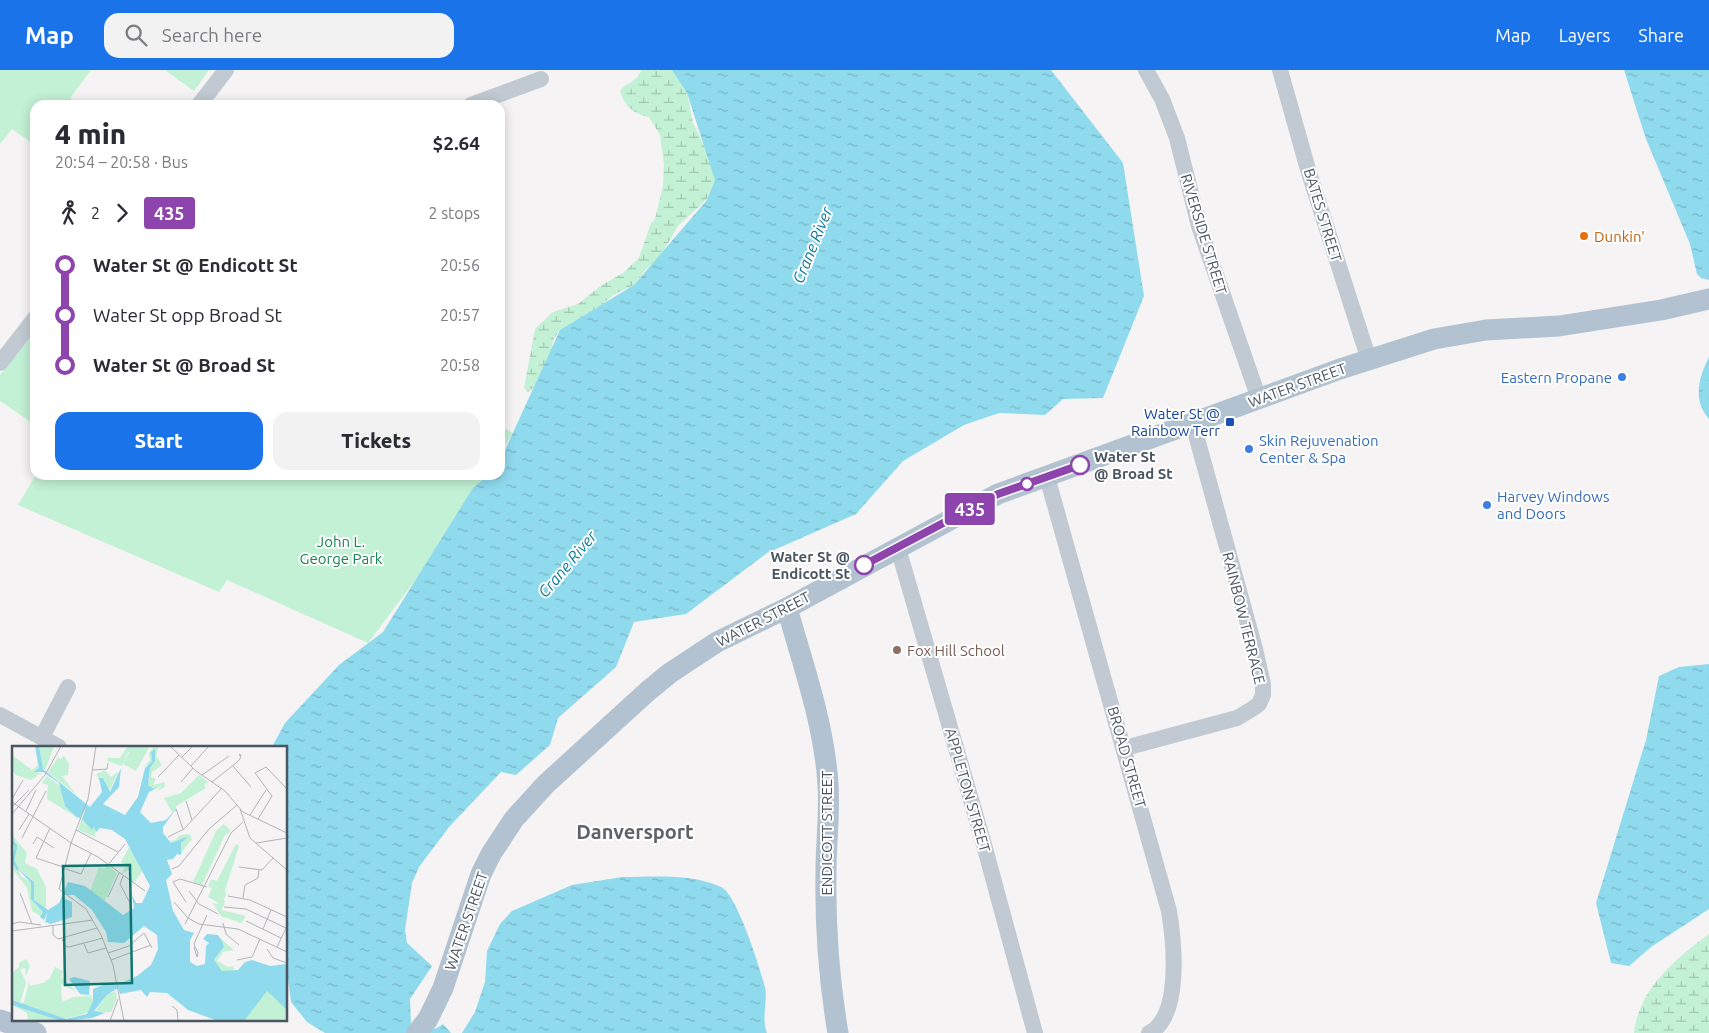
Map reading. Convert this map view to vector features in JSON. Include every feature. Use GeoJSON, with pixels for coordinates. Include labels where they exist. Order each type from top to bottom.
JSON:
{"type":"FeatureCollection","features":[{"type":"Feature","properties":{"kind":"main road","name":"WATER STREET"},"geometry":{"type":"LineString","coordinates":[[423,1026],[443,988],[481,874],[502,836],[529,801],[670,673],[717,642],[787,608],[998,494],[1368,360],[1449,336],[1486,330],[1559,326],[1661,310],[1704,300]]}},
{"type":"Feature","properties":{"kind":"main road","name":"ENDICOTT STREET"},"geometry":{"type":"LineString","coordinates":[[787,608],[811,692],[824,754],[828,802],[826,870],[828,931],[838,1033]]}},
{"type":"Feature","properties":{"kind":"street"},"geometry":{"type":"LineString","coordinates":[[203,100],[226,70]]}},
{"type":"Feature","properties":{"kind":"street","name":"RIVERSIDE STREET"},"geometry":{"type":"LineString","coordinates":[[1146,70],[1162,99],[1177,138],[1199,226],[1259,399]]}},
{"type":"Feature","properties":{"kind":"street","name":"BATES STREET"},"geometry":{"type":"LineString","coordinates":[[1280,70],[1309,173],[1368,360]]}},
{"type":"Feature","properties":{"kind":"street"},"geometry":{"type":"LineString","coordinates":[[484,100],[541,79]]}},
{"type":"Feature","properties":{"kind":"street"},"geometry":{"type":"LineString","coordinates":[[0,363],[30,324]]}},
{"type":"Feature","properties":{"kind":"street","name":"RAINBOW TERRACE"},"geometry":{"type":"LineString","coordinates":[[1125,748],[1237,718],[1259,704],[1262,695],[1263,684],[1255,650],[1193,424]]}},
{"type":"Feature","properties":{"kind":"street","name":"BROAD STREET"},"geometry":{"type":"LineString","coordinates":[[1047,477],[1125,748],[1169,911],[1173,938],[1171,990],[1167,1014],[1157,1029],[1149,1033]]}},
{"type":"Feature","properties":{"kind":"street","name":"APPLETON STREET"},"geometry":{"type":"LineString","coordinates":[[898,548],[983,841],[1035,1033]]}},
{"type":"Feature","properties":{"kind":"street"},"geometry":{"type":"LineString","coordinates":[[42,737],[68,687]]}},
{"type":"Feature","properties":{"kind":"street"},"geometry":{"type":"LineString","coordinates":[[0,715],[57,746]]}},
{"type":"Feature","properties":{"kind":"green space"},"geometry":{"type":"Polygon","coordinates":[[[0,70],[91,70],[70,98],[72,100],[30,100],[30,142],[12,129],[0,144],[0,70]]]}},
{"type":"Feature","properties":{"kind":"green space"},"geometry":{"type":"Polygon","coordinates":[[[165,70],[209,70],[194,91],[165,70]]]}},
{"type":"Feature","properties":{"kind":"green space"},"geometry":{"type":"Polygon","coordinates":[[[641,70],[673,70],[687,93],[693,123],[712,161],[715,180],[710,196],[678,226],[659,259],[646,269],[634,285],[613,295],[603,304],[560,330],[553,340],[550,363],[536,386],[528,392],[524,388],[535,329],[553,312],[578,304],[602,285],[623,273],[639,258],[651,223],[655,219],[663,186],[664,164],[660,135],[649,117],[630,109],[620,91],[637,78],[641,70]]]}},
{"type":"Feature","properties":{"kind":"green space"},"geometry":{"type":"Polygon","coordinates":[[[30,338],[30,422],[0,401],[0,375],[30,338]]]}},
{"type":"Feature","properties":{"kind":"green space"},"geometry":{"type":"Polygon","coordinates":[[[505,429],[513,433],[505,445],[505,429]]]}},
{"type":"Feature","properties":{"kind":"green space","name":"John L. George Park"},"geometry":{"type":"Polygon","coordinates":[[[33,480],[483,480],[444,542],[368,643],[227,580],[219,592],[18,505],[33,480]]]}},
{"type":"Feature","properties":{"kind":"green space"},"geometry":{"type":"Polygon","coordinates":[[[1709,934],[1709,1033],[1634,1033],[1637,1017],[1651,989],[1672,965],[1709,934]]]}},
{"type":"Feature","properties":{"kind":"water","name":"Crane River"},"geometry":{"type":"Polygon","coordinates":[[[672,70],[1051,70],[1123,163],[1144,296],[1103,398],[1063,399],[1045,415],[999,413],[964,425],[903,461],[856,514],[767,553],[686,614],[634,622],[616,667],[558,718],[550,745],[516,775],[501,772],[449,827],[419,867],[412,883],[405,930],[407,943],[432,966],[410,999],[411,1024],[431,1029],[443,1024],[451,1033],[325,1033],[307,1022],[291,1002],[288,980],[288,746],[273,746],[285,723],[339,665],[383,632],[473,488],[483,480],[505,480],[505,450],[560,330],[634,285],[707,200],[715,180],[687,93],[672,70]]]}},
{"type":"Feature","properties":{"kind":"water"},"geometry":{"type":"Polygon","coordinates":[[[1624,70],[1709,70],[1709,280],[1701,278],[1697,274],[1690,244],[1646,139],[1624,70]]]}},
{"type":"Feature","properties":{"kind":"water"},"geometry":{"type":"Polygon","coordinates":[[[1709,357],[1709,419],[1700,404],[1699,388],[1702,372],[1709,357]]]}},
{"type":"Feature","properties":{"kind":"water"},"geometry":{"type":"Polygon","coordinates":[[[1709,664],[1709,909],[1651,947],[1629,966],[1611,963],[1596,903],[1646,740],[1659,676],[1679,667],[1709,664]]]}},
{"type":"Feature","properties":{"kind":"water"},"geometry":{"type":"Polygon","coordinates":[[[659,876],[685,878],[721,887],[727,893],[741,917],[765,987],[765,1027],[767,1033],[462,1033],[475,1012],[485,982],[487,951],[500,924],[512,911],[572,885],[622,877],[659,876]]]}},
{"type":"Feature","properties":{"kind":"bus line","name":"435"},"geometry":{"type":"LineString","coordinates":[[864,565],[998,494],[1080,465]]}},
{"type":"Feature","properties":{"kind":"place","name":"Dunkin'"},"geometry":{"type":"Point","coordinates":[1584,236]}},
{"type":"Feature","properties":{"kind":"place","name":"Eastern Propane"},"geometry":{"type":"Point","coordinates":[1622,377]}},
{"type":"Feature","properties":{"kind":"place","name":"Water St @ Rainbow Terr"},"geometry":{"type":"Point","coordinates":[1230,422]}},
{"type":"Feature","properties":{"kind":"place","name":"Skin Rejuvenation Center & Spa"},"geometry":{"type":"Point","coordinates":[1249,449]}},
{"type":"Feature","properties":{"kind":"place","name":"Water St @ Broad St"},"geometry":{"type":"Point","coordinates":[1080,465]}},
{"type":"Feature","properties":{"kind":"place","name":"Harvey Windows and Doors"},"geometry":{"type":"Point","coordinates":[1487,505]}},
{"type":"Feature","properties":{"kind":"place","name":"Water St @ Endicott St"},"geometry":{"type":"Point","coordinates":[864,565]}},
{"type":"Feature","properties":{"kind":"place","name":"Fox Hill School"},"geometry":{"type":"Point","coordinates":[897,650]}},
{"type":"Feature","properties":{"kind":"district","name":"Danversport"},"geometry":{"type":"Point","coordinates":[635,831]}}]}
